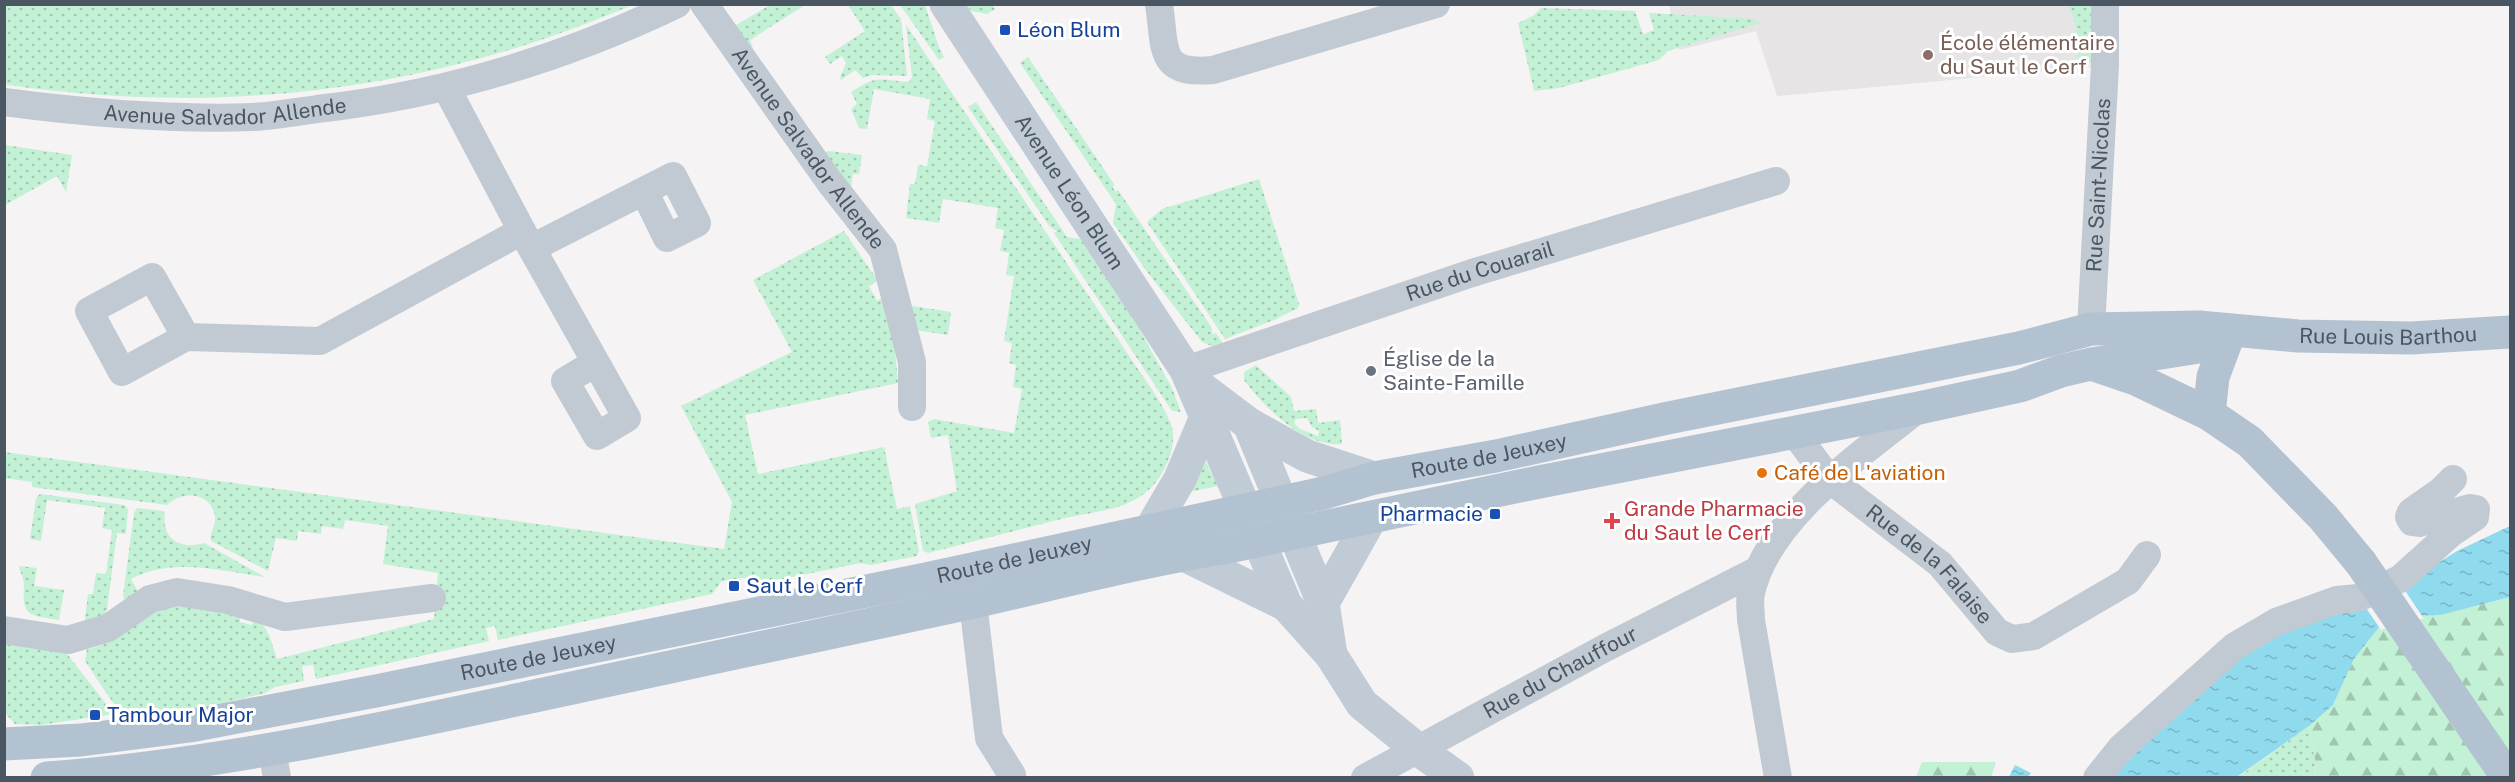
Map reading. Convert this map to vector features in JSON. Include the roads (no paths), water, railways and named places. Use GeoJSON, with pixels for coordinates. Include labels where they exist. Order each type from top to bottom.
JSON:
{"type":"FeatureCollection","features":[{"type":"Feature","properties":{"kind":"main road","name":"Rue Louis Barthou"},"geometry":{"type":"LineString","coordinates":[[2091,330],[2199,327],[2265,333],[2411,339],[2511,332]]}},
{"type":"Feature","properties":{"kind":"main road","name":"Route de Jeuxey"},"geometry":{"type":"LineString","coordinates":[[4,744],[81,740],[190,726],[376,691],[1149,532],[1324,494],[1374,477],[1496,456],[1668,418],[2019,348],[2091,330]]}},
{"type":"Feature","properties":{"kind":"main road","name":"Rue Louis Barthou"},"geometry":{"type":"LineString","coordinates":[[2092,366],[2265,333]]}},
{"type":"Feature","properties":{"kind":"main road"},"geometry":{"type":"LineString","coordinates":[[2209,414],[2213,377],[2226,342]]}},
{"type":"Feature","properties":{"kind":"main road"},"geometry":{"type":"LineString","coordinates":[[2019,348],[2092,366],[2209,414],[2250,442],[2323,517],[2361,563],[2508,777]]}},
{"type":"Feature","properties":{"kind":"main road"},"geometry":{"type":"LineString","coordinates":[[2020,386],[2092,366]]}},
{"type":"Feature","properties":{"kind":"main road","name":"Route de Jeuxey"},"geometry":{"type":"LineString","coordinates":[[47,777],[275,763],[399,725],[973,602],[1182,554],[1259,541],[2020,386]]}},
{"type":"Feature","properties":{"kind":"main road"},"geometry":{"type":"LineString","coordinates":[[2020,386],[2103,390],[2154,404],[2201,426],[2288,482]]}},
{"type":"Feature","properties":{"kind":"street","name":"Avenue Salvador Allende"},"geometry":{"type":"LineString","coordinates":[[4,102],[89,113],[168,118],[255,117],[369,104],[446,87],[587,44],[676,4]]}},
{"type":"Feature","properties":{"kind":"street","name":"Avenue Salvador Allende"},"geometry":{"type":"LineString","coordinates":[[704,4],[829,181],[883,250],[912,362],[912,407]]}},
{"type":"Feature","properties":{"kind":"street","name":"Avenue Léon Blum"},"geometry":{"type":"LineString","coordinates":[[946,4],[1188,375],[1286,605]]}},
{"type":"Feature","properties":{"kind":"street"},"geometry":{"type":"LineString","coordinates":[[1159,4],[1165,47],[1171,64],[1181,70],[1194,71],[1213,70],[1436,4]]}},
{"type":"Feature","properties":{"kind":"street","name":"Rue Saint-Nicolas"},"geometry":{"type":"LineString","coordinates":[[2091,330],[2105,65],[2105,4]]}},
{"type":"Feature","properties":{"kind":"street"},"geometry":{"type":"LineString","coordinates":[[446,87],[595,363]]}},
{"type":"Feature","properties":{"kind":"street","name":"Rue du Couarail"},"geometry":{"type":"LineString","coordinates":[[1188,375],[1472,273],[1776,181]]}},
{"type":"Feature","properties":{"kind":"street"},"geometry":{"type":"LineString","coordinates":[[186,337],[320,341],[527,240],[644,191]]}},
{"type":"Feature","properties":{"kind":"street"},"geometry":{"type":"LineString","coordinates":[[2091,330],[2092,366]]}},
{"type":"Feature","properties":{"kind":"street","name":"Avenue Léon Blum"},"geometry":{"type":"LineString","coordinates":[[1188,375],[1249,424],[1307,456],[1374,477]]}},
{"type":"Feature","properties":{"kind":"street"},"geometry":{"type":"LineString","coordinates":[[1778,777],[1751,620],[1750,595],[1758,570],[1779,537],[1829,479],[1919,408]]}},
{"type":"Feature","properties":{"kind":"street"},"geometry":{"type":"LineString","coordinates":[[1149,532],[1180,479],[1206,417]]}},
{"type":"Feature","properties":{"kind":"street","name":"Avenue Léon Blum"},"geometry":{"type":"LineString","coordinates":[[1249,424],[1323,603],[1331,655]]}},
{"type":"Feature","properties":{"kind":"street","name":"Rue de la Falaise"},"geometry":{"type":"LineString","coordinates":[[1793,431],[1829,479],[1940,564],[1997,632],[2012,639],[2034,636],[2128,581],[2147,555]]}},
{"type":"Feature","properties":{"kind":"street"},"geometry":{"type":"LineString","coordinates":[[2097,777],[2121,748],[2235,646],[2276,622],[2337,600],[2358,598],[2400,579],[2450,534],[2475,517],[2476,509],[2470,508],[2419,523],[2412,522],[2409,518],[2411,512],[2441,491],[2453,479]]}},
{"type":"Feature","properties":{"kind":"street"},"geometry":{"type":"LineString","coordinates":[[1323,603],[1371,518]]}},
{"type":"Feature","properties":{"kind":"street"},"geometry":{"type":"LineString","coordinates":[[1182,554],[1286,605],[1331,655],[1362,704],[1416,748],[1458,777]]}},
{"type":"Feature","properties":{"kind":"street","name":"Rue du Chauffour"},"geometry":{"type":"LineString","coordinates":[[1365,777],[1416,748],[1758,570]]}},
{"type":"Feature","properties":{"kind":"street"},"geometry":{"type":"LineString","coordinates":[[4,630],[68,640],[108,628],[150,599],[177,592],[228,600],[285,617],[432,598]]}},
{"type":"Feature","properties":{"kind":"street","name":"Route de Jeuxey"},"geometry":{"type":"LineString","coordinates":[[973,602],[989,738],[1012,775]]}},
{"type":"Feature","properties":{"kind":"water"},"geometry":{"type":"Polygon","coordinates":[[[2510,526],[2510,597],[2441,615],[2410,616],[2379,627],[2354,659],[2333,705],[2309,726],[2237,777],[2113,778],[2166,719],[2234,659],[2301,624],[2400,587],[2457,551],[2510,526]]]}},
{"type":"Feature","properties":{"kind":"water"},"geometry":{"type":"Polygon","coordinates":[[[2015,765],[2031,773],[2028,777],[2009,777],[2015,765]]]}},
{"type":"Feature","properties":{"kind":"place","name":"Léon Blum"},"geometry":{"type":"Point","coordinates":[1005,30]}},
{"type":"Feature","properties":{"kind":"place","name":"École élémentaire du Saut le Cerf"},"geometry":{"type":"Point","coordinates":[1928,55]}},
{"type":"Feature","properties":{"kind":"place","name":"Église de la Sainte-Famille"},"geometry":{"type":"Point","coordinates":[1371,371]}},
{"type":"Feature","properties":{"kind":"place","name":"Café de L'aviation"},"geometry":{"type":"Point","coordinates":[1762,473]}},
{"type":"Feature","properties":{"kind":"place","name":"Pharmacie"},"geometry":{"type":"Point","coordinates":[1495,514]}},
{"type":"Feature","properties":{"kind":"place","name":"Grande Pharmacie du Saut le Cerf"},"geometry":{"type":"Point","coordinates":[1612,521]}},
{"type":"Feature","properties":{"kind":"place","name":"Saut le Cerf"},"geometry":{"type":"Point","coordinates":[734,586]}},
{"type":"Feature","properties":{"kind":"place","name":"Tambour Major"},"geometry":{"type":"Point","coordinates":[95,715]}}]}
